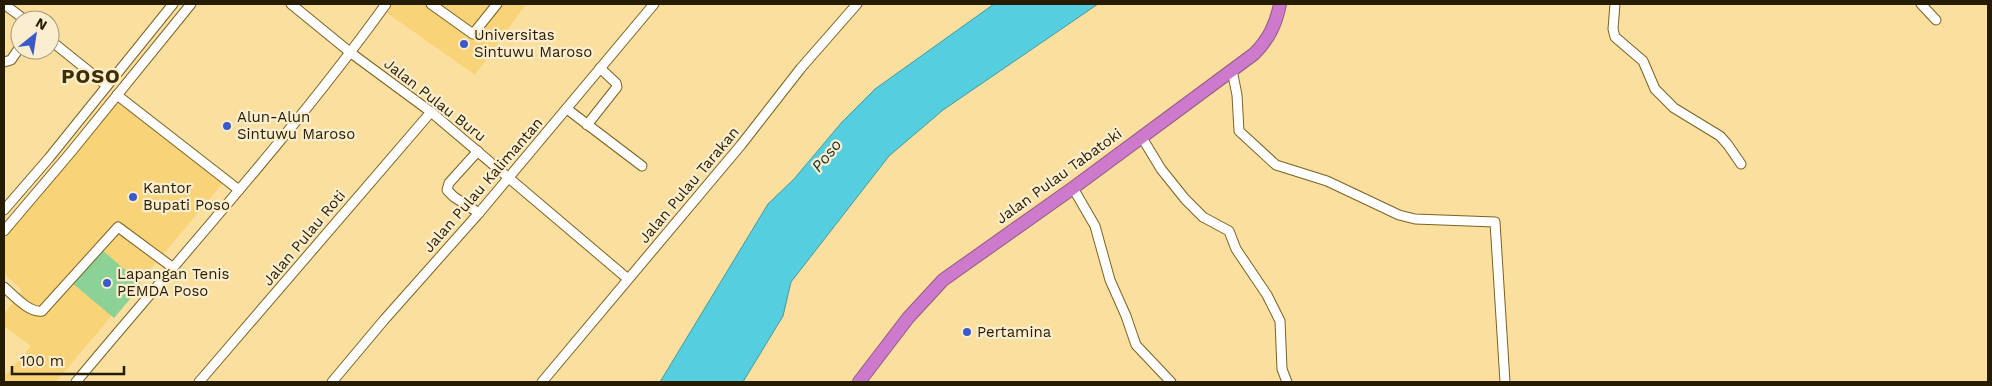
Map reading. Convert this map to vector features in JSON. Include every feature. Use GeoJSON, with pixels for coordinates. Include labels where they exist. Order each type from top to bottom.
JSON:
{"type":"FeatureCollection","features":[{"type":"Feature","properties":{"kind":"highway","name":"Jalan Pulau Tabatoki"},"geometry":{"type":"LineString","coordinates":[[859,382],[908,318],[943,280],[1073,188],[1254,54],[1267,40],[1278,17],[1280,4]]}},
{"type":"Feature","properties":{"kind":"street"},"geometry":{"type":"LineString","coordinates":[[4,231],[191,4]]}},
{"type":"Feature","properties":{"kind":"street","name":"Jalan Pulau Buru"},"geometry":{"type":"LineString","coordinates":[[291,4],[351,53],[432,112],[628,279]]}},
{"type":"Feature","properties":{"kind":"street"},"geometry":{"type":"LineString","coordinates":[[76,382],[239,190],[351,53],[386,4]]}},
{"type":"Feature","properties":{"kind":"street"},"geometry":{"type":"LineString","coordinates":[[432,4],[473,34],[497,4]]}},
{"type":"Feature","properties":{"kind":"street","name":"Jalan Pulau Kalimantan"},"geometry":{"type":"LineString","coordinates":[[332,382],[479,213],[654,4]]}},
{"type":"Feature","properties":{"kind":"street","name":"Jalan Pulau Tarakan"},"geometry":{"type":"LineString","coordinates":[[542,382],[857,4]]}},
{"type":"Feature","properties":{"kind":"street"},"geometry":{"type":"LineString","coordinates":[[1615,4],[1612,29],[1615,37],[1643,61],[1655,89],[1674,108],[1720,136],[1741,164]]}},
{"type":"Feature","properties":{"kind":"street"},"geometry":{"type":"LineString","coordinates":[[1921,4],[1936,20]]}},
{"type":"Feature","properties":{"kind":"street"},"geometry":{"type":"LineString","coordinates":[[4,210],[49,158],[106,85],[171,7],[179,18]]}},
{"type":"Feature","properties":{"kind":"street"},"geometry":{"type":"LineString","coordinates":[[60,48],[106,85]]}},
{"type":"Feature","properties":{"kind":"street"},"geometry":{"type":"LineString","coordinates":[[587,125],[617,87],[616,83],[600,68]]}},
{"type":"Feature","properties":{"kind":"street"},"geometry":{"type":"LineString","coordinates":[[1232,70],[1237,95],[1239,131],[1276,165],[1327,181],[1399,215],[1415,219],[1495,222],[1505,382]]}},
{"type":"Feature","properties":{"kind":"street"},"geometry":{"type":"LineString","coordinates":[[117,95],[239,190]]}},
{"type":"Feature","properties":{"kind":"street"},"geometry":{"type":"LineString","coordinates":[[566,109],[642,166]]}},
{"type":"Feature","properties":{"kind":"street","name":"Jalan Pulau Roti"},"geometry":{"type":"LineString","coordinates":[[200,382],[432,112]]}},
{"type":"Feature","properties":{"kind":"street"},"geometry":{"type":"LineString","coordinates":[[1141,136],[1161,169],[1197,211],[1206,219],[1229,231],[1236,248],[1267,295],[1280,320],[1282,368],[1288,382]]}},
{"type":"Feature","properties":{"kind":"street"},"geometry":{"type":"LineString","coordinates":[[478,151],[449,184],[447,190],[454,197],[479,213]]}},
{"type":"Feature","properties":{"kind":"street"},"geometry":{"type":"LineString","coordinates":[[1073,188],[1095,226],[1110,280],[1136,345],[1170,382]]}},
{"type":"Feature","properties":{"kind":"street"},"geometry":{"type":"LineString","coordinates":[[4,287],[30,308],[37,312],[42,311],[118,227],[172,267]]}},
{"type":"Feature","properties":{"kind":"shaded area","name":"Universitas Sintuwu Maroso"},"geometry":{"type":"Polygon","coordinates":[[[393,4],[526,4],[475,75],[387,13],[393,4]]]}},
{"type":"Feature","properties":{"kind":"shaded area"},"geometry":{"type":"Polygon","coordinates":[[[115,99],[223,183],[56,382],[4,382],[4,371],[7,374],[31,346],[4,326],[4,314],[22,290],[4,274],[4,232],[115,99]]]}},
{"type":"Feature","properties":{"kind":"green space","name":"Lapangan Tenis PEMDA Poso"},"geometry":{"type":"Polygon","coordinates":[[[100,248],[142,285],[114,318],[71,282],[100,248]]]}},
{"type":"Feature","properties":{"kind":"water","name":"Poso"},"geometry":{"type":"Polygon","coordinates":[[[994,4],[1098,4],[943,110],[889,156],[791,282],[783,316],[743,382],[660,382],[768,204],[794,179],[842,122],[875,89],[994,4]]]}},
{"type":"Feature","properties":{"kind":"place","name":"Universitas Sintuwu Maroso"},"geometry":{"type":"Point","coordinates":[464,44]}},
{"type":"Feature","properties":{"kind":"place","name":"Alun-Alun Sintuwu Maroso"},"geometry":{"type":"Point","coordinates":[227,126]}},
{"type":"Feature","properties":{"kind":"place","name":"Kantor Bupati Poso"},"geometry":{"type":"Point","coordinates":[133,197]}},
{"type":"Feature","properties":{"kind":"place","name":"Lapangan Tenis PEMDA Poso"},"geometry":{"type":"Point","coordinates":[107,283]}},
{"type":"Feature","properties":{"kind":"place","name":"Pertamina"},"geometry":{"type":"Point","coordinates":[967,332]}},
{"type":"Feature","properties":{"kind":"district","name":"POSO"},"geometry":{"type":"Point","coordinates":[91,76]}}]}
